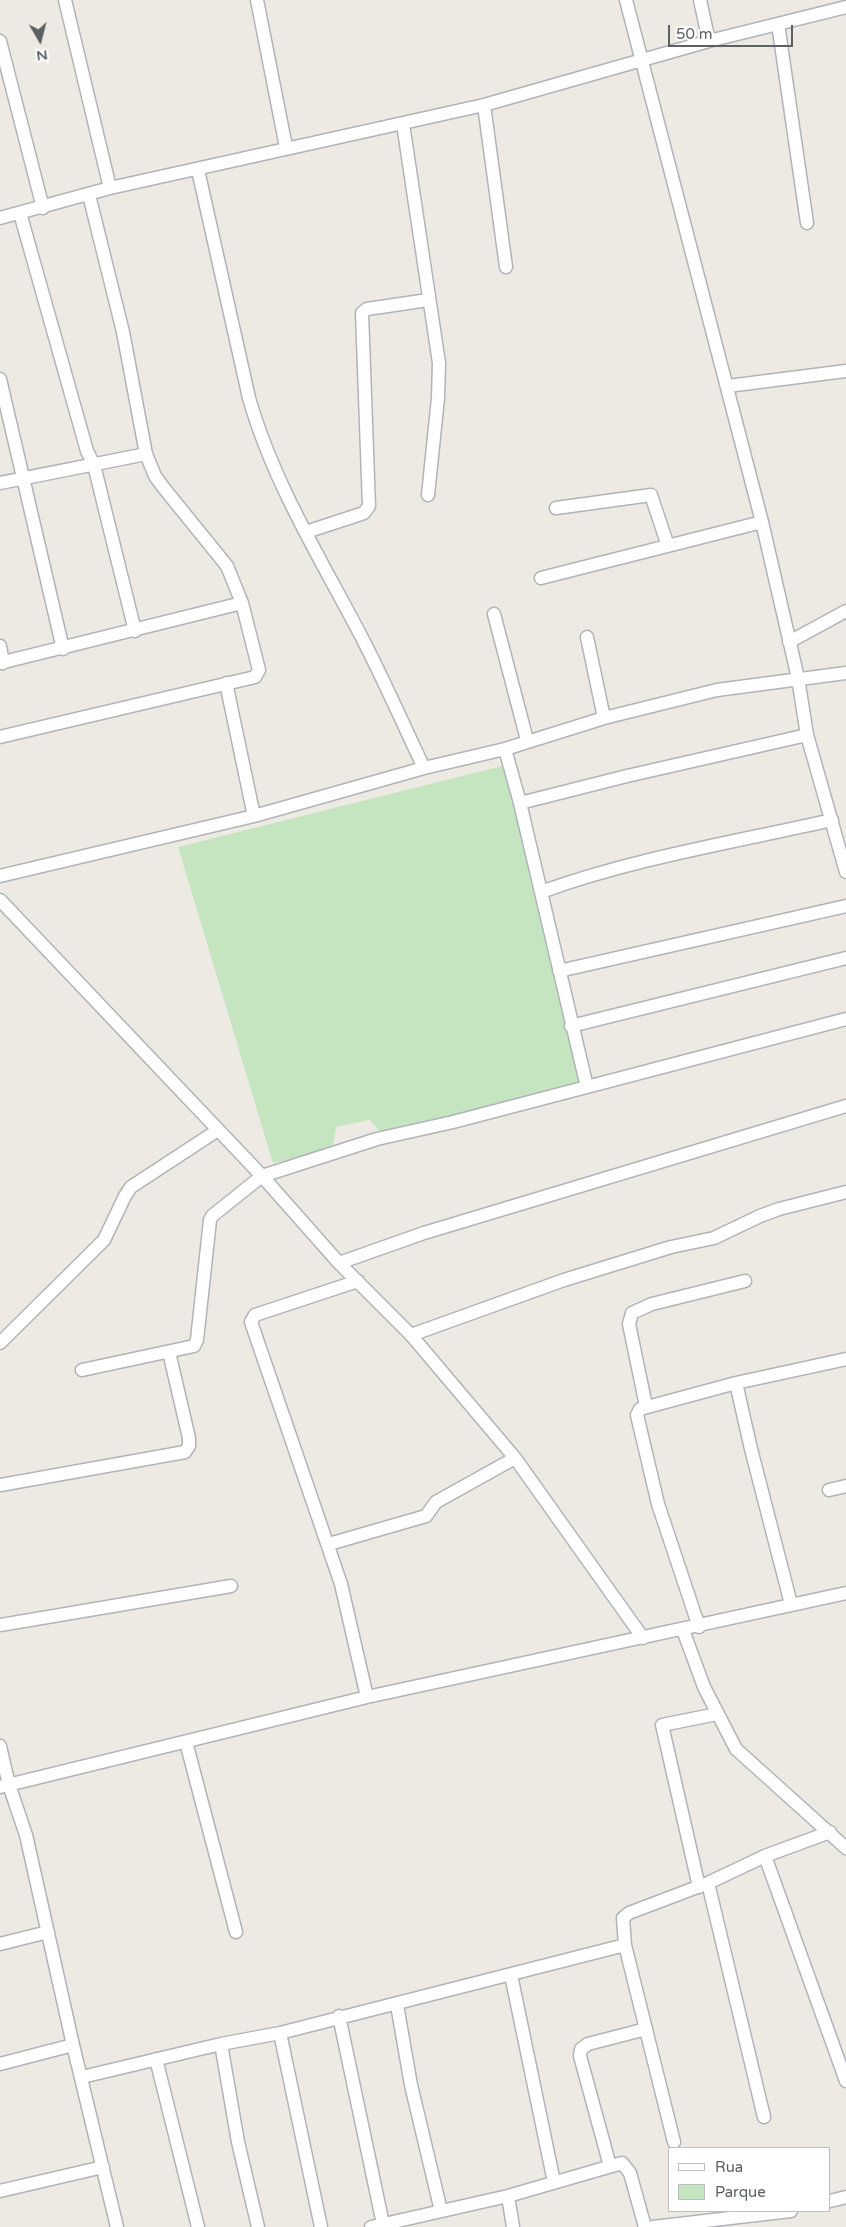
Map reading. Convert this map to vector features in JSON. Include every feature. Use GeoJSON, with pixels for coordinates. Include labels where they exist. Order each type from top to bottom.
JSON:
{"type":"FeatureCollection","features":[{"type":"Feature","properties":{"kind":"street"},"geometry":{"type":"LineString","coordinates":[[65,0],[110,188]]}},
{"type":"Feature","properties":{"kind":"street"},"geometry":{"type":"LineString","coordinates":[[257,0],[286,147]]}},
{"type":"Feature","properties":{"kind":"street"},"geometry":{"type":"LineString","coordinates":[[626,0],[728,386],[798,678],[807,735],[846,872]]}},
{"type":"Feature","properties":{"kind":"street"},"geometry":{"type":"LineString","coordinates":[[700,0],[709,41]]}},
{"type":"Feature","properties":{"kind":"street"},"geometry":{"type":"LineString","coordinates":[[0,218],[43,208],[110,188],[198,170],[286,147],[403,124],[484,104],[642,62],[709,41],[846,7]]}},
{"type":"Feature","properties":{"kind":"street"},"geometry":{"type":"LineString","coordinates":[[778,24],[807,223]]}},
{"type":"Feature","properties":{"kind":"street"},"geometry":{"type":"LineString","coordinates":[[0,41],[43,208]]}},
{"type":"Feature","properties":{"kind":"street"},"geometry":{"type":"LineString","coordinates":[[484,104],[506,267]]}},
{"type":"Feature","properties":{"kind":"street"},"geometry":{"type":"LineString","coordinates":[[403,124],[438,363],[438,398],[428,495]]}},
{"type":"Feature","properties":{"kind":"street"},"geometry":{"type":"LineString","coordinates":[[198,170],[249,398],[259,434],[306,532],[361,636],[424,768]]}},
{"type":"Feature","properties":{"kind":"street"},"geometry":{"type":"LineString","coordinates":[[0,737],[255,677],[258,674],[242,603],[227,566],[155,476],[146,454],[124,332],[89,195]]}},
{"type":"Feature","properties":{"kind":"street"},"geometry":{"type":"LineString","coordinates":[[20,213],[87,451],[94,465],[135,631]]}},
{"type":"Feature","properties":{"kind":"street"},"geometry":{"type":"LineString","coordinates":[[306,532],[364,513],[369,506],[362,312],[367,308],[428,300]]}},
{"type":"Feature","properties":{"kind":"street"},"geometry":{"type":"LineString","coordinates":[[728,386],[846,371]]}},
{"type":"Feature","properties":{"kind":"street"},"geometry":{"type":"LineString","coordinates":[[0,379],[63,649]]}},
{"type":"Feature","properties":{"kind":"street"},"geometry":{"type":"LineString","coordinates":[[0,483],[146,454]]}},
{"type":"Feature","properties":{"kind":"street"},"geometry":{"type":"LineString","coordinates":[[556,508],[651,495],[668,546]]}},
{"type":"Feature","properties":{"kind":"street"},"geometry":{"type":"LineString","coordinates":[[541,578],[762,522]]}},
{"type":"Feature","properties":{"kind":"street"},"geometry":{"type":"LineString","coordinates":[[0,646],[2,663],[242,603]]}},
{"type":"Feature","properties":{"kind":"street"},"geometry":{"type":"LineString","coordinates":[[789,642],[846,611]]}},
{"type":"Feature","properties":{"kind":"street"},"geometry":{"type":"LineString","coordinates":[[494,614],[527,740]]}},
{"type":"Feature","properties":{"kind":"street"},"geometry":{"type":"LineString","coordinates":[[587,637],[604,718]]}},
{"type":"Feature","properties":{"kind":"street"},"geometry":{"type":"LineString","coordinates":[[0,876],[254,816],[424,768],[505,749],[527,740],[604,718],[717,690],[846,673]]}},
{"type":"Feature","properties":{"kind":"street"},"geometry":{"type":"LineString","coordinates":[[226,683],[254,816]]}},
{"type":"Feature","properties":{"kind":"street"},"geometry":{"type":"LineString","coordinates":[[520,803],[627,776],[807,735]]}},
{"type":"Feature","properties":{"kind":"street"},"geometry":{"type":"LineString","coordinates":[[505,749],[520,803],[571,1026],[587,1087]]}},
{"type":"Feature","properties":{"kind":"street"},"geometry":{"type":"LineString","coordinates":[[541,892],[575,879],[832,820]]}},
{"type":"Feature","properties":{"kind":"street"},"geometry":{"type":"LineString","coordinates":[[0,900],[262,1176],[339,1263],[412,1335],[515,1458],[643,1638]]}},
{"type":"Feature","properties":{"kind":"street"},"geometry":{"type":"LineString","coordinates":[[559,971],[846,906]]}},
{"type":"Feature","properties":{"kind":"street"},"geometry":{"type":"LineString","coordinates":[[571,1026],[846,958]]}},
{"type":"Feature","properties":{"kind":"street"},"geometry":{"type":"LineString","coordinates":[[82,1370],[194,1346],[197,1340],[212,1216],[262,1176],[377,1139],[453,1122],[846,1019]]}},
{"type":"Feature","properties":{"kind":"street"},"geometry":{"type":"LineString","coordinates":[[339,1263],[424,1233],[846,1106]]}},
{"type":"Feature","properties":{"kind":"street"},"geometry":{"type":"LineString","coordinates":[[0,1343],[104,1240],[131,1187],[218,1130]]}},
{"type":"Feature","properties":{"kind":"street"},"geometry":{"type":"LineString","coordinates":[[412,1335],[564,1280],[671,1247],[714,1238],[779,1209],[846,1192]]}},
{"type":"Feature","properties":{"kind":"street"},"geometry":{"type":"LineString","coordinates":[[358,1281],[256,1314],[251,1322],[341,1584],[367,1697]]}},
{"type":"Feature","properties":{"kind":"street"},"geometry":{"type":"LineString","coordinates":[[646,1406],[629,1324],[632,1313],[652,1304],[745,1281]]}},
{"type":"Feature","properties":{"kind":"street"},"geometry":{"type":"LineString","coordinates":[[0,1485],[186,1452],[189,1446],[189,1438],[169,1352]]}},
{"type":"Feature","properties":{"kind":"street"},"geometry":{"type":"LineString","coordinates":[[699,1627],[658,1504],[637,1415],[640,1409],[736,1383],[846,1359]]}},
{"type":"Feature","properties":{"kind":"street"},"geometry":{"type":"LineString","coordinates":[[736,1383],[791,1604]]}},
{"type":"Feature","properties":{"kind":"street"},"geometry":{"type":"LineString","coordinates":[[328,1544],[426,1516],[436,1502],[515,1458]]}},
{"type":"Feature","properties":{"kind":"street"},"geometry":{"type":"LineString","coordinates":[[829,1490],[846,1486]]}},
{"type":"Feature","properties":{"kind":"street"},"geometry":{"type":"LineString","coordinates":[[0,1625],[231,1586]]}},
{"type":"Feature","properties":{"kind":"street"},"geometry":{"type":"LineString","coordinates":[[5,1786],[367,1697],[699,1627],[791,1604],[846,1593]]}},
{"type":"Feature","properties":{"kind":"street"},"geometry":{"type":"LineString","coordinates":[[683,1630],[704,1687],[736,1749],[846,1848]]}},
{"type":"Feature","properties":{"kind":"street"},"geometry":{"type":"LineString","coordinates":[[717,1714],[662,1725],[764,2117]]}},
{"type":"Feature","properties":{"kind":"street"},"geometry":{"type":"LineString","coordinates":[[186,1742],[236,1932]]}},
{"type":"Feature","properties":{"kind":"street"},"geometry":{"type":"LineString","coordinates":[[0,1746],[5,1786],[26,1835],[73,2045],[117,2227]]}},
{"type":"Feature","properties":{"kind":"street"},"geometry":{"type":"LineString","coordinates":[[674,2142],[625,1945],[623,1918],[629,1913],[703,1885],[765,1856],[830,1832]]}},
{"type":"Feature","properties":{"kind":"street"},"geometry":{"type":"LineString","coordinates":[[765,1856],[846,2081]]}},
{"type":"Feature","properties":{"kind":"street"},"geometry":{"type":"LineString","coordinates":[[0,1944],[48,1932]]}},
{"type":"Feature","properties":{"kind":"street"},"geometry":{"type":"LineString","coordinates":[[82,2077],[221,2044],[280,2033],[339,2016],[396,2005],[625,1945]]}},
{"type":"Feature","properties":{"kind":"street"},"geometry":{"type":"LineString","coordinates":[[511,1975],[554,2182]]}},
{"type":"Feature","properties":{"kind":"street"},"geometry":{"type":"LineString","coordinates":[[396,2005],[411,2085],[441,2211]]}},
{"type":"Feature","properties":{"kind":"street"},"geometry":{"type":"LineString","coordinates":[[339,2016],[377,2226],[399,2224],[441,2211],[508,2196],[622,2163],[627,2167],[645,2227]]}},
{"type":"Feature","properties":{"kind":"street"},"geometry":{"type":"LineString","coordinates":[[610,2166],[580,2056],[581,2049],[588,2044],[646,2029]]}},
{"type":"Feature","properties":{"kind":"street"},"geometry":{"type":"LineString","coordinates":[[280,2033],[322,2227]]}},
{"type":"Feature","properties":{"kind":"street"},"geometry":{"type":"LineString","coordinates":[[221,2044],[238,2142],[258,2227]]}},
{"type":"Feature","properties":{"kind":"street"},"geometry":{"type":"LineString","coordinates":[[0,2064],[73,2045]]}},
{"type":"Feature","properties":{"kind":"street"},"geometry":{"type":"LineString","coordinates":[[156,2060],[198,2227]]}},
{"type":"Feature","properties":{"kind":"street"},"geometry":{"type":"LineString","coordinates":[[0,2191],[102,2167]]}},
{"type":"Feature","properties":{"kind":"street"},"geometry":{"type":"LineString","coordinates":[[508,2196],[514,2227]]}},
{"type":"Feature","properties":{"kind":"street"},"geometry":{"type":"LineString","coordinates":[[831,2201],[846,2197]]}},
{"type":"Feature","properties":{"kind":"street"},"geometry":{"type":"LineString","coordinates":[[653,2227],[782,2212]]}},
{"type":"Feature","properties":{"kind":"green space"},"geometry":{"type":"Polygon","coordinates":[[[506,765],[581,1084],[382,1134],[370,1120],[336,1127],[332,1150],[273,1163],[178,847],[506,765]]]}}]}
